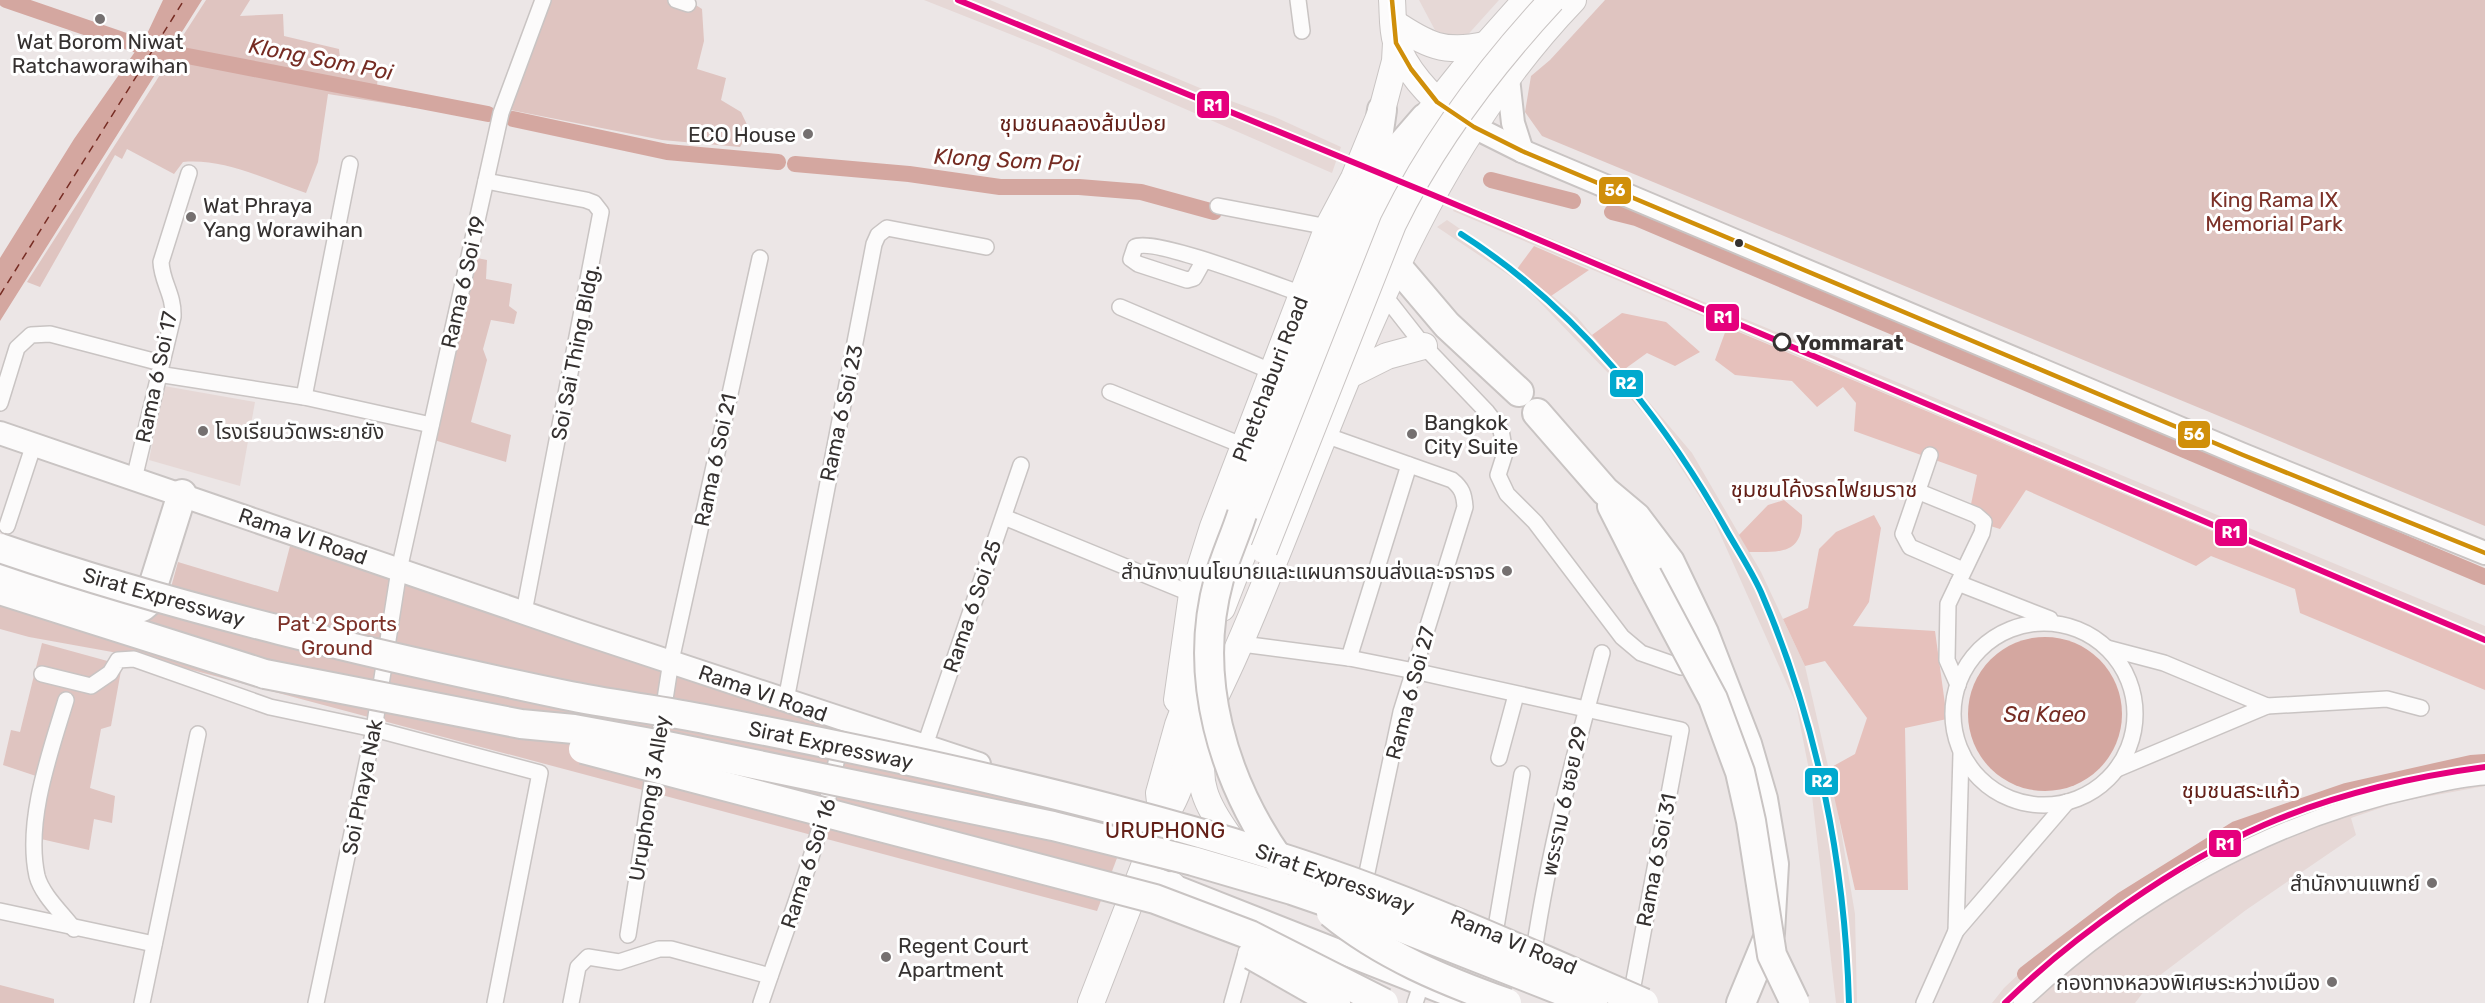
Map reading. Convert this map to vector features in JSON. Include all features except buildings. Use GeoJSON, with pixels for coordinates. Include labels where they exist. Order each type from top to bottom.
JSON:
{"type":"FeatureCollection","features":[{"type":"Feature","properties":{"kind":"highway"},"geometry":{"type":"LineString","coordinates":[[1382,110],[1385,176]]}},
{"type":"Feature","properties":{"kind":"highway"},"geometry":{"type":"LineString","coordinates":[[1431,110],[1385,176],[1330,282],[1242,514],[1219,580],[1215,603],[1211,691],[1217,728],[1227,761],[1259,831],[1284,866],[1314,898],[1341,921],[1413,964],[1463,988],[1507,1003]]}},
{"type":"Feature","properties":{"kind":"highway"},"geometry":{"type":"LineString","coordinates":[[1396,265],[1447,325],[1528,402],[1605,491],[1704,633],[1747,744],[1763,799],[1774,864],[1770,933],[1741,1003]]}},
{"type":"Feature","properties":{"kind":"highway"},"geometry":{"type":"LineString","coordinates":[[2,561],[129,610],[142,607],[148,602],[182,494]]}},
{"type":"Feature","properties":{"kind":"highway","name":"Sirat Expressway"},"geometry":{"type":"LineString","coordinates":[[2,561],[265,674],[521,724],[574,729],[667,746],[1053,826],[1192,861],[1292,890],[1397,926],[1593,1003]]}},
{"type":"Feature","properties":{"kind":"highway","name":"Sirat Expressway"},"geometry":{"type":"LineString","coordinates":[[2,561],[356,649],[569,696],[706,719],[961,773],[1109,808],[1221,839],[1351,882],[1638,997]]}},
{"type":"Feature","properties":{"kind":"highway"},"geometry":{"type":"LineString","coordinates":[[1658,568],[1686,645],[1713,699],[1740,772],[1752,821],[1772,955],[1795,1003]]}},
{"type":"Feature","properties":{"kind":"highway"},"geometry":{"type":"LineString","coordinates":[[521,724],[568,746],[1134,886],[1336,1003]]}},
{"type":"Feature","properties":{"kind":"highway"},"geometry":{"type":"LineString","coordinates":[[1134,886],[1155,899],[1250,935],[1384,1003]]}},
{"type":"Feature","properties":{"kind":"main road"},"geometry":{"type":"LineString","coordinates":[[1431,110],[1526,0]]}},
{"type":"Feature","properties":{"kind":"main road"},"geometry":{"type":"LineString","coordinates":[[1191,752],[1264,550],[1392,224],[1414,182],[1467,100],[1552,0]]}},
{"type":"Feature","properties":{"kind":"main road","name":"Phetchaburi Road"},"geometry":{"type":"LineString","coordinates":[[1091,1003],[1134,886],[1162,820],[1176,799],[1191,752],[1255,609],[1324,435],[1396,265],[1437,187],[1474,127],[1508,78],[1574,0]]}},
{"type":"Feature","properties":{"kind":"main road"},"geometry":{"type":"LineString","coordinates":[[1394,22],[1426,44],[1451,50],[1485,45]]}},
{"type":"Feature","properties":{"kind":"main road"},"geometry":{"type":"LineString","coordinates":[[1394,22],[1411,69],[1431,110],[1437,187]]}},
{"type":"Feature","properties":{"kind":"main road","name":"Phetchaburi Road"},"geometry":{"type":"LineString","coordinates":[[1178,725],[1177,695],[1192,594],[1213,527],[1328,226],[1354,178],[1382,110],[1395,61],[1394,22]]}},
{"type":"Feature","properties":{"kind":"main road"},"geometry":{"type":"LineString","coordinates":[[1508,78],[1513,123],[1522,151]]}},
{"type":"Feature","properties":{"kind":"main road"},"geometry":{"type":"LineString","coordinates":[[1431,110],[1474,127],[1522,151],[2232,450],[2485,553]]}},
{"type":"Feature","properties":{"kind":"main road","name":"Phetchaburi Road"},"geometry":{"type":"LineString","coordinates":[[1162,820],[1159,793],[1178,725],[1362,251],[1385,176]]}},
{"type":"Feature","properties":{"kind":"main road"},"geometry":{"type":"LineString","coordinates":[[1362,251],[1396,265]]}},
{"type":"Feature","properties":{"kind":"main road"},"geometry":{"type":"LineString","coordinates":[[1349,375],[1387,356],[1424,346]]}},
{"type":"Feature","properties":{"kind":"main road","name":"Rama VI Road"},"geometry":{"type":"LineString","coordinates":[[0,433],[924,748],[1162,820],[1228,835],[1365,882],[1495,933],[1638,997],[1659,1003]]}},
{"type":"Feature","properties":{"kind":"main road"},"geometry":{"type":"LineString","coordinates":[[1228,835],[1208,808],[1202,788],[1202,756],[1255,609]]}},
{"type":"Feature","properties":{"kind":"main road"},"geometry":{"type":"LineString","coordinates":[[1134,886],[1172,885],[1353,959],[1418,994],[1469,1003]]}},
{"type":"Feature","properties":{"kind":"street","name":"Rama 6 Soi 19"},"geometry":{"type":"LineString","coordinates":[[399,570],[501,113],[543,0]]}},
{"type":"Feature","properties":{"kind":"street"},"geometry":{"type":"LineString","coordinates":[[1298,0],[1302,31]]}},
{"type":"Feature","properties":{"kind":"street"},"geometry":{"type":"LineString","coordinates":[[304,397],[350,164]]}},
{"type":"Feature","properties":{"kind":"street","name":"Rama 6 Soi 17"},"geometry":{"type":"LineString","coordinates":[[134,478],[173,310],[172,295],[163,277],[161,262],[189,173]]}},
{"type":"Feature","properties":{"kind":"street","name":"Soi Sai Thing Bldg."},"geometry":{"type":"LineString","coordinates":[[486,181],[586,200],[594,203],[602,212],[524,612]]}},
{"type":"Feature","properties":{"kind":"street"},"geometry":{"type":"LineString","coordinates":[[1218,206],[1328,226]]}},
{"type":"Feature","properties":{"kind":"street","name":"Rama 6 Soi 23"},"geometry":{"type":"LineString","coordinates":[[786,700],[874,244],[878,236],[887,228],[986,247]]}},
{"type":"Feature","properties":{"kind":"street","name":"Rama 6 Soi 21"},"geometry":{"type":"LineString","coordinates":[[671,662],[760,258]]}},
{"type":"Feature","properties":{"kind":"street"},"geometry":{"type":"LineString","coordinates":[[1204,260],[1302,294]]}},
{"type":"Feature","properties":{"kind":"street"},"geometry":{"type":"LineString","coordinates":[[1384,295],[1424,346],[1487,412],[1501,430],[1505,442],[1498,475],[1501,486],[1535,522],[1622,637],[1641,653],[1681,667]]}},
{"type":"Feature","properties":{"kind":"street"},"geometry":{"type":"LineString","coordinates":[[1120,308],[1273,372]]}},
{"type":"Feature","properties":{"kind":"street"},"geometry":{"type":"LineString","coordinates":[[0,403],[17,348],[31,334],[50,334],[160,369],[431,425]]}},
{"type":"Feature","properties":{"kind":"street"},"geometry":{"type":"LineString","coordinates":[[1110,392],[1244,446]]}},
{"type":"Feature","properties":{"kind":"street"},"geometry":{"type":"LineString","coordinates":[[1324,435],[1410,465],[1349,658]]}},
{"type":"Feature","properties":{"kind":"street"},"geometry":{"type":"LineString","coordinates":[[2,561],[34,444]]}},
{"type":"Feature","properties":{"kind":"street"},"geometry":{"type":"LineString","coordinates":[[1930,455],[1903,526],[1902,534],[1906,543],[1910,548],[1961,576],[2061,624],[2086,633],[2107,648],[2116,658],[2128,680],[2135,713],[2130,742],[2116,769],[2094,790],[2067,802],[2042,805],[2005,796],[1984,782],[1961,752]]}},
{"type":"Feature","properties":{"kind":"street","name":"Rama 6 Soi 25"},"geometry":{"type":"LineString","coordinates":[[924,748],[1022,465]]}},
{"type":"Feature","properties":{"kind":"street","name":"Rama 6 Soi 27"},"geometry":{"type":"LineString","coordinates":[[1365,882],[1401,712],[1466,507],[1464,492],[1452,480],[1410,465]]}},
{"type":"Feature","properties":{"kind":"street"},"geometry":{"type":"LineString","coordinates":[[1917,491],[1976,515],[1984,522],[1982,533],[1948,604],[1946,632],[1950,671],[1958,685]]}},
{"type":"Feature","properties":{"kind":"street"},"geometry":{"type":"LineString","coordinates":[[1004,517],[1192,594]]}},
{"type":"Feature","properties":{"kind":"street","name":"Soi Phaya Nak"},"geometry":{"type":"LineString","coordinates":[[316,1003],[374,729],[399,570]]}},
{"type":"Feature","properties":{"kind":"street"},"geometry":{"type":"LineString","coordinates":[[1956,931],[1961,752],[1953,719],[1958,685],[1977,651],[1998,635],[2022,625],[2061,624]]}},
{"type":"Feature","properties":{"kind":"street"},"geometry":{"type":"LineString","coordinates":[[1242,644],[1349,658],[1584,709]]}},
{"type":"Feature","properties":{"kind":"street"},"geometry":{"type":"LineString","coordinates":[[2107,648],[2164,663],[2267,706]]}},
{"type":"Feature","properties":{"kind":"street","name":"พระราม 6 ซอย 29"},"geometry":{"type":"LineString","coordinates":[[1534,951],[1584,709],[1602,652]]}},
{"type":"Feature","properties":{"kind":"street"},"geometry":{"type":"LineString","coordinates":[[42,674],[91,686],[110,673],[118,660],[134,659],[249,701],[374,729],[540,773],[495,1003]]}},
{"type":"Feature","properties":{"kind":"street","name":"Uruphong 3 Alley"},"geometry":{"type":"LineString","coordinates":[[628,935],[671,662]]}},
{"type":"Feature","properties":{"kind":"street"},"geometry":{"type":"LineString","coordinates":[[1499,758],[1516,695]]}},
{"type":"Feature","properties":{"kind":"street"},"geometry":{"type":"LineString","coordinates":[[2116,769],[2267,706],[2387,699],[2421,708]]}},
{"type":"Feature","properties":{"kind":"street"},"geometry":{"type":"LineString","coordinates":[[66,700],[33,833],[37,876],[74,928]]}},
{"type":"Feature","properties":{"kind":"street","name":"Rama 6 Soi 31"},"geometry":{"type":"LineString","coordinates":[[1584,709],[1681,730],[1638,997]]}},
{"type":"Feature","properties":{"kind":"street","name":"Rama 6 Soi 16"},"geometry":{"type":"LineString","coordinates":[[761,1003],[814,853],[831,793],[843,720]]}},
{"type":"Feature","properties":{"kind":"street"},"geometry":{"type":"LineString","coordinates":[[142,1003],[198,734]]}},
{"type":"Feature","properties":{"kind":"street"},"geometry":{"type":"LineString","coordinates":[[1495,933],[1522,774]]}},
{"type":"Feature","properties":{"kind":"street"},"geometry":{"type":"LineString","coordinates":[[2021,1003],[2051,975],[2121,922],[2226,857],[2295,826],[2343,809],[2393,794],[2485,777]]}},
{"type":"Feature","properties":{"kind":"street"},"geometry":{"type":"LineString","coordinates":[[1924,1003],[1956,931],[2067,802]]}},
{"type":"Feature","properties":{"kind":"street"},"geometry":{"type":"LineString","coordinates":[[0,911],[154,944]]}},
{"type":"Feature","properties":{"kind":"street"},"geometry":{"type":"LineString","coordinates":[[1232,1003],[1256,920]]}},
{"type":"Feature","properties":{"kind":"street"},"geometry":{"type":"LineString","coordinates":[[571,1003],[578,967],[588,957],[619,962],[659,949],[671,949],[770,976]]}},
{"type":"Feature","properties":{"kind":"street"},"geometry":{"type":"LineString","coordinates":[[1345,1003],[1353,959]]}},
{"type":"Feature","properties":{"kind":"shaded area"},"geometry":{"type":"Polygon","coordinates":[[[924,0],[990,0],[1231,101],[1275,117],[1341,147],[1332,173],[1045,48],[924,0]]]}},
{"type":"Feature","properties":{"kind":"shaded area"},"geometry":{"type":"Polygon","coordinates":[[[1419,0],[1499,0],[1463,40],[1436,32],[1419,0]]]}},
{"type":"Feature","properties":{"kind":"shaded area"},"geometry":{"type":"Polygon","coordinates":[[[1458,200],[2485,626],[2485,646],[1453,211],[1458,200]]]}},
{"type":"Feature","properties":{"kind":"shaded area"},"geometry":{"type":"Polygon","coordinates":[[[1447,220],[1532,278],[1577,317],[1692,453],[1761,572],[1805,666],[1836,801],[1855,914],[1857,1003],[1836,1003],[1809,770],[1796,704],[1712,516],[1654,426],[1614,379],[1522,284],[1437,227],[1447,220]]]}},
{"type":"Feature","properties":{"kind":"shaded area"},"geometry":{"type":"Polygon","coordinates":[[[1534,246],[1589,270],[1551,296],[1517,269],[1534,246]]]}},
{"type":"Feature","properties":{"kind":"shaded area"},"geometry":{"type":"Polygon","coordinates":[[[1622,313],[1666,322],[1700,352],[1675,366],[1647,353],[1622,371],[1592,335],[1622,313]]]}},
{"type":"Feature","properties":{"kind":"shaded area"},"geometry":{"type":"Polygon","coordinates":[[[1727,327],[2485,646],[2485,690],[2300,613],[2295,589],[2211,556],[2196,566],[2026,490],[2000,529],[1968,519],[1977,475],[1854,431],[1856,403],[1843,387],[1817,407],[1792,381],[1735,375],[1715,360],[1727,327]]]}},
{"type":"Feature","properties":{"kind":"shaded area","name":"โรงเรียนวัดพระยายัง"},"geometry":{"type":"Polygon","coordinates":[[[164,386],[255,402],[240,486],[149,460],[164,386]]]}},
{"type":"Feature","properties":{"kind":"shaded area"},"geometry":{"type":"Polygon","coordinates":[[[1784,500],[1802,515],[1799,538],[1794,544],[1780,551],[1749,552],[1739,535],[1768,505],[1784,500]]]}},
{"type":"Feature","properties":{"kind":"shaded area"},"geometry":{"type":"Polygon","coordinates":[[[1874,515],[1881,528],[1869,602],[1853,626],[1935,631],[1947,719],[1905,728],[1908,890],[1855,890],[1828,769],[1855,754],[1867,718],[1825,661],[1805,666],[1783,619],[1808,608],[1819,549],[1836,532],[1874,515]]]}},
{"type":"Feature","properties":{"kind":"shaded area"},"geometry":{"type":"Polygon","coordinates":[[[2485,757],[2485,786],[2398,802],[2351,818],[2356,835],[2246,910],[2151,982],[2135,1003],[1992,1003],[2004,988],[2054,941],[2114,899],[2244,824],[2335,789],[2463,759],[2485,757]]]}},
{"type":"Feature","properties":{"kind":"green space"},"geometry":{"type":"Polygon","coordinates":[[[206,0],[250,0],[240,16],[283,14],[284,36],[339,49],[341,66],[378,73],[377,86],[175,48],[206,0]]]}},
{"type":"Feature","properties":{"kind":"green space"},"geometry":{"type":"Polygon","coordinates":[[[548,0],[688,0],[702,9],[704,41],[697,69],[726,78],[721,100],[741,112],[750,131],[740,147],[662,140],[506,109],[548,0]]]}},
{"type":"Feature","properties":{"kind":"green space","name":"King Rama IX Memorial Park"},"geometry":{"type":"Polygon","coordinates":[[[1605,0],[2485,0],[2485,526],[1542,136],[1525,112],[1531,76],[1550,60],[1605,0]]]}},
{"type":"Feature","properties":{"kind":"green space"},"geometry":{"type":"Polygon","coordinates":[[[174,53],[417,101],[416,108],[328,94],[318,162],[306,193],[245,171],[214,163],[183,162],[174,174],[127,149],[122,159],[115,155],[40,287],[27,282],[174,53]]]}},
{"type":"Feature","properties":{"kind":"green space"},"geometry":{"type":"Polygon","coordinates":[[[472,257],[487,260],[486,279],[512,284],[509,306],[517,312],[514,324],[491,320],[483,349],[487,360],[471,422],[511,435],[506,462],[431,439],[472,257]]]}},
{"type":"Feature","properties":{"kind":"green space","name":"Pat 2 Sports Ground"},"geometry":{"type":"Polygon","coordinates":[[[0,534],[170,591],[178,562],[278,592],[290,546],[837,728],[1131,821],[1097,911],[151,659],[29,637],[0,629],[0,534]]]}},
{"type":"Feature","properties":{"kind":"green space"},"geometry":{"type":"Polygon","coordinates":[[[42,643],[122,665],[111,726],[101,729],[90,788],[115,796],[112,823],[94,819],[89,850],[41,839],[39,825],[72,698],[39,777],[3,765],[11,730],[20,732],[42,643]]]}},
{"type":"Feature","properties":{"kind":"green space"},"geometry":{"type":"Polygon","coordinates":[[[0,985],[54,999],[54,1003],[0,1003],[0,985]]]}},
{"type":"Feature","properties":{"kind":"water"},"geometry":{"type":"Polygon","coordinates":[[[163,0],[202,0],[0,321],[0,258],[74,139],[146,36],[163,0]]]}},
{"type":"Feature","properties":{"kind":"water","name":"Sa Kaeo"},"geometry":{"type":"Polygon","coordinates":[[[2045,637],[2060,638],[2075,643],[2100,659],[2116,684],[2121,699],[2121,729],[2116,744],[2100,769],[2075,785],[2060,790],[2045,791],[2030,790],[2015,785],[1990,769],[1974,744],[1969,729],[1968,714],[1969,699],[1974,684],[1990,659],[2015,643],[2030,638],[2045,637]]]}},
{"type":"Feature","properties":{"kind":"waterway","name":"Klong Som Poi"},"geometry":{"type":"LineString","coordinates":[[6,0],[146,48],[488,114]]}},
{"type":"Feature","properties":{"kind":"waterway","name":"Klong Som Poi"},"geometry":{"type":"LineString","coordinates":[[513,119],[667,152],[778,162]]}},
{"type":"Feature","properties":{"kind":"waterway","name":"Klong Som Poi"},"geometry":{"type":"LineString","coordinates":[[795,164],[909,174],[1000,187],[1079,187],[1141,192],[1214,212]]}},
{"type":"Feature","properties":{"kind":"waterway"},"geometry":{"type":"LineString","coordinates":[[1491,180],[1573,201]]}},
{"type":"Feature","properties":{"kind":"waterway"},"geometry":{"type":"LineString","coordinates":[[1612,212],[1636,218],[2485,577]]}},
{"type":"Feature","properties":{"kind":"waterway"},"geometry":{"type":"LineString","coordinates":[[2025,974],[2122,900],[2236,829],[2346,791],[2471,763],[2485,762]]}},
{"type":"Feature","properties":{"kind":"ferry route"},"geometry":{"type":"LineString","coordinates":[[0,295],[184,0]]}},
{"type":"Feature","properties":{"kind":"transit line","name":"R1"},"geometry":{"type":"LineString","coordinates":[[958,0],[1433,195],[2485,640]]}},
{"type":"Feature","properties":{"kind":"transit line","name":"56"},"geometry":{"type":"LineString","coordinates":[[1392,0],[1396,43],[1411,69],[1437,102],[1474,127],[1522,151],[2243,455],[2485,553]]}},
{"type":"Feature","properties":{"kind":"transit line","name":"R2"},"geometry":{"type":"LineString","coordinates":[[1461,234],[1502,263],[1578,329],[1645,406],[1675,447],[1702,490],[1757,585],[1781,641],[1798,691],[1824,793],[1841,898],[1849,1003]]}},
{"type":"Feature","properties":{"kind":"transit line","name":"R1"},"geometry":{"type":"LineString","coordinates":[[2005,1003],[2062,952],[2127,903],[2196,859],[2231,841],[2290,814],[2345,796],[2429,776],[2485,767]]}},
{"type":"Feature","properties":{"kind":"place","name":"Wat Borom Niwat Ratchaworawihan"},"geometry":{"type":"Point","coordinates":[100,19]}},
{"type":"Feature","properties":{"kind":"place","name":"ECO House"},"geometry":{"type":"Point","coordinates":[808,134]}},
{"type":"Feature","properties":{"kind":"place","name":"Wat Phraya Yang Worawihan"},"geometry":{"type":"Point","coordinates":[191,217]}},
{"type":"Feature","properties":{"kind":"place","name":"Yommarat"},"geometry":{"type":"Point","coordinates":[1782,342]}},
{"type":"Feature","properties":{"kind":"place","name":"โรงเรียนวัดพระยายัง"},"geometry":{"type":"Point","coordinates":[203,431]}},
{"type":"Feature","properties":{"kind":"place","name":"Bangkok City Suite"},"geometry":{"type":"Point","coordinates":[1412,434]}},
{"type":"Feature","properties":{"kind":"place","name":"สำนักงานนโยบายและแผนการขนส่งและจราจร"},"geometry":{"type":"Point","coordinates":[1507,571]}},
{"type":"Feature","properties":{"kind":"place","name":"สำนักงานแพทย์"},"geometry":{"type":"Point","coordinates":[2432,883]}},
{"type":"Feature","properties":{"kind":"place","name":"Regent Court Apartment"},"geometry":{"type":"Point","coordinates":[886,957]}},
{"type":"Feature","properties":{"kind":"place","name":"กองทางหลวงพิเศษระหว่างเมือง"},"geometry":{"type":"Point","coordinates":[2332,982]}},
{"type":"Feature","properties":{"kind":"district","name":"ชุมชนคลองส้มป่อย"},"geometry":{"type":"Point","coordinates":[1083,123]}},
{"type":"Feature","properties":{"kind":"district","name":"ชุมชนโค้งรถไฟยมราช"},"geometry":{"type":"Point","coordinates":[1824,489]}},
{"type":"Feature","properties":{"kind":"district","name":"ชุมชนสระแก้ว"},"geometry":{"type":"Point","coordinates":[2241,790]}},
{"type":"Feature","properties":{"kind":"district","name":"URUPHONG"},"geometry":{"type":"Point","coordinates":[1165,830]}}]}
